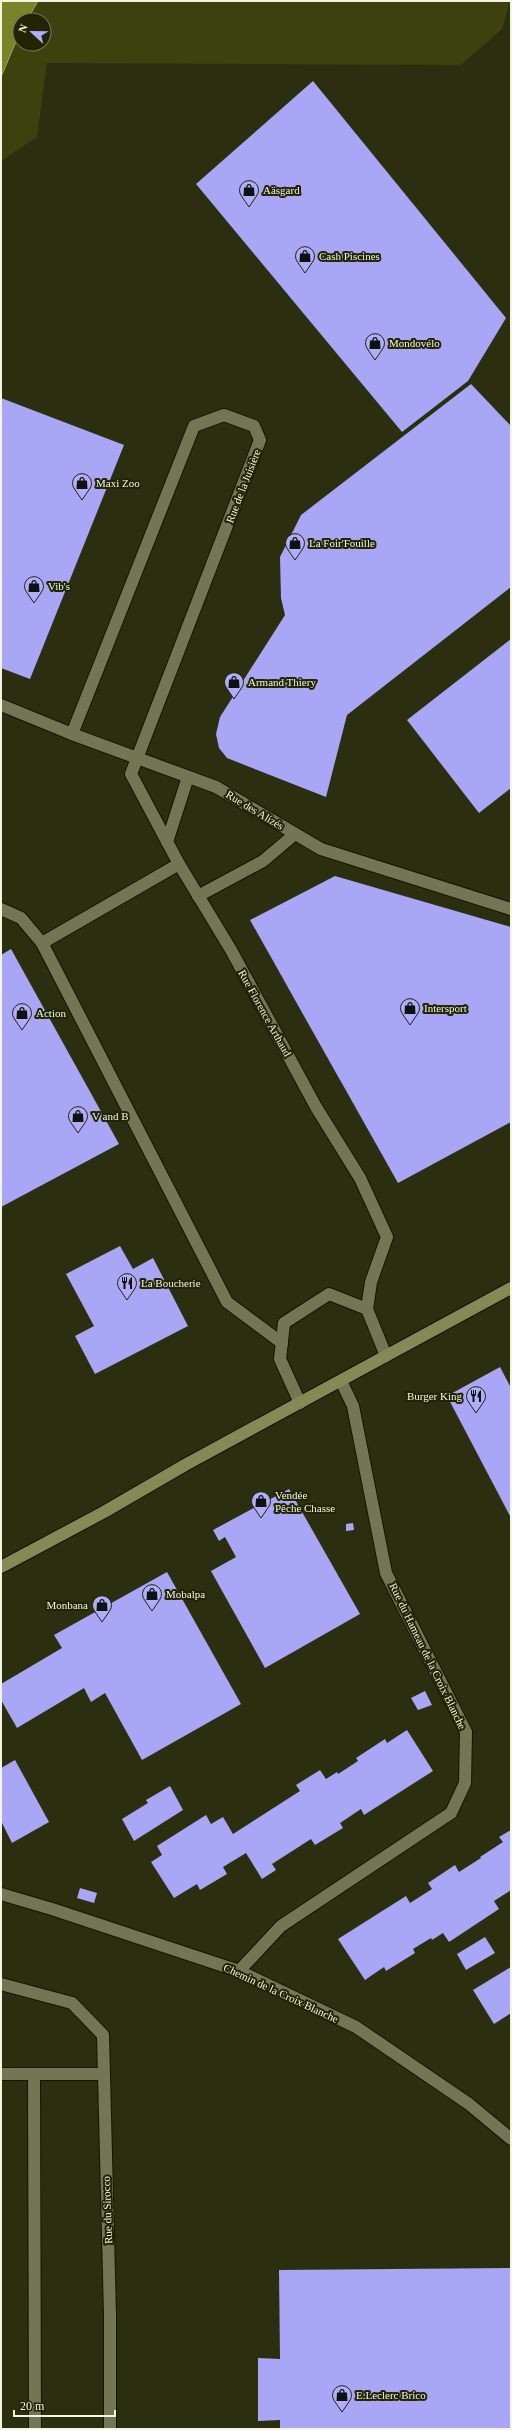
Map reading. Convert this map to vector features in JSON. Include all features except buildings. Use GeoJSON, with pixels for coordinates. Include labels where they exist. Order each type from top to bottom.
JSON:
{"type":"FeatureCollection","features":[{"type":"Feature","properties":{"kind":"main road"},"geometry":{"type":"LineString","coordinates":[[1,1566],[104,1512],[185,1465],[511,1288]]}},
{"type":"Feature","properties":{"kind":"street","name":"Rue de la Juisière"},"geometry":{"type":"LineString","coordinates":[[72,734],[194,426],[224,415],[254,426],[260,440],[131,774],[167,842]]}},
{"type":"Feature","properties":{"kind":"street","name":"Rue des Alizés"},"geometry":{"type":"LineString","coordinates":[[1,705],[137,759],[216,787],[321,850],[511,909]]}},
{"type":"Feature","properties":{"kind":"street"},"geometry":{"type":"LineString","coordinates":[[167,842],[188,777]]}},
{"type":"Feature","properties":{"kind":"street"},"geometry":{"type":"LineString","coordinates":[[198,896],[263,861],[295,834]]}},
{"type":"Feature","properties":{"kind":"street","name":"Rue Florence Arthaud"},"geometry":{"type":"LineString","coordinates":[[167,842],[178,864],[231,950],[316,1107],[360,1178],[387,1237],[371,1282],[367,1309]]}},
{"type":"Feature","properties":{"kind":"street"},"geometry":{"type":"LineString","coordinates":[[42,944],[178,864]]}},
{"type":"Feature","properties":{"kind":"street"},"geometry":{"type":"LineString","coordinates":[[1,909],[21,918],[42,944],[227,1302],[282,1343]]}},
{"type":"Feature","properties":{"kind":"street"},"geometry":{"type":"LineString","coordinates":[[300,1403],[280,1359],[284,1323],[329,1294],[367,1309],[386,1356]]}},
{"type":"Feature","properties":{"kind":"street","name":"Rue du Hameau de la Croix Blanche"},"geometry":{"type":"LineString","coordinates":[[238,1971],[281,1926],[451,1813],[465,1783],[466,1732],[386,1573],[353,1406],[341,1381]]}},
{"type":"Feature","properties":{"kind":"street","name":"Chemin de la Croix Blanche"},"geometry":{"type":"LineString","coordinates":[[1,1894],[52,1909],[238,1971],[356,2027],[469,2104],[511,2139]]}},
{"type":"Feature","properties":{"kind":"street","name":"Rue du Sirocco"},"geometry":{"type":"LineString","coordinates":[[1,1984],[72,2003],[103,2035],[110,2315],[110,2429]]}},
{"type":"Feature","properties":{"kind":"street"},"geometry":{"type":"LineString","coordinates":[[1,2074],[104,2074]]}},
{"type":"Feature","properties":{"kind":"street"},"geometry":{"type":"LineString","coordinates":[[34,2074],[35,2429]]}},
{"type":"Feature","properties":{"kind":"shaded area"},"geometry":{"type":"Polygon","coordinates":[[[1,1],[38,1],[32,12],[12,12],[12,51],[1,77],[1,1]]]}},
{"type":"Feature","properties":{"kind":"shaded area"},"geometry":{"type":"Polygon","coordinates":[[[18,1],[510,1],[502,29],[461,65],[47,63],[37,137],[1,161],[1,56],[12,20],[12,52],[52,52],[52,12],[15,12],[18,1]]]}},
{"type":"Feature","properties":{"kind":"place","name":"Aäsgard"},"geometry":{"type":"Point","coordinates":[249,207]}},
{"type":"Feature","properties":{"kind":"place","name":"Cash Piscines"},"geometry":{"type":"Point","coordinates":[305,273]}},
{"type":"Feature","properties":{"kind":"place","name":"Mondovélo"},"geometry":{"type":"Point","coordinates":[375,360]}},
{"type":"Feature","properties":{"kind":"place","name":"Maxi Zoo"},"geometry":{"type":"Point","coordinates":[82,500]}},
{"type":"Feature","properties":{"kind":"place","name":"La Foir'Fouille"},"geometry":{"type":"Point","coordinates":[295,560]}},
{"type":"Feature","properties":{"kind":"place","name":"Vib's"},"geometry":{"type":"Point","coordinates":[34,603]}},
{"type":"Feature","properties":{"kind":"place","name":"Armand Thiery"},"geometry":{"type":"Point","coordinates":[234,699]}},
{"type":"Feature","properties":{"kind":"place","name":"Intersport"},"geometry":{"type":"Point","coordinates":[410,1025]}},
{"type":"Feature","properties":{"kind":"place","name":"Action"},"geometry":{"type":"Point","coordinates":[22,1030]}},
{"type":"Feature","properties":{"kind":"place","name":"V and B"},"geometry":{"type":"Point","coordinates":[78,1133]}},
{"type":"Feature","properties":{"kind":"place","name":"La Boucherie"},"geometry":{"type":"Point","coordinates":[127,1300]}},
{"type":"Feature","properties":{"kind":"place","name":"Burger King"},"geometry":{"type":"Point","coordinates":[476,1413]}},
{"type":"Feature","properties":{"kind":"place","name":"Vendée Pêche Chasse"},"geometry":{"type":"Point","coordinates":[261,1518]}},
{"type":"Feature","properties":{"kind":"place","name":"Mobalpa"},"geometry":{"type":"Point","coordinates":[152,1611]}},
{"type":"Feature","properties":{"kind":"place","name":"Monbana"},"geometry":{"type":"Point","coordinates":[102,1622]}},
{"type":"Feature","properties":{"kind":"place","name":"E.Leclerc Brico"},"geometry":{"type":"Point","coordinates":[342,2412]}}]}
